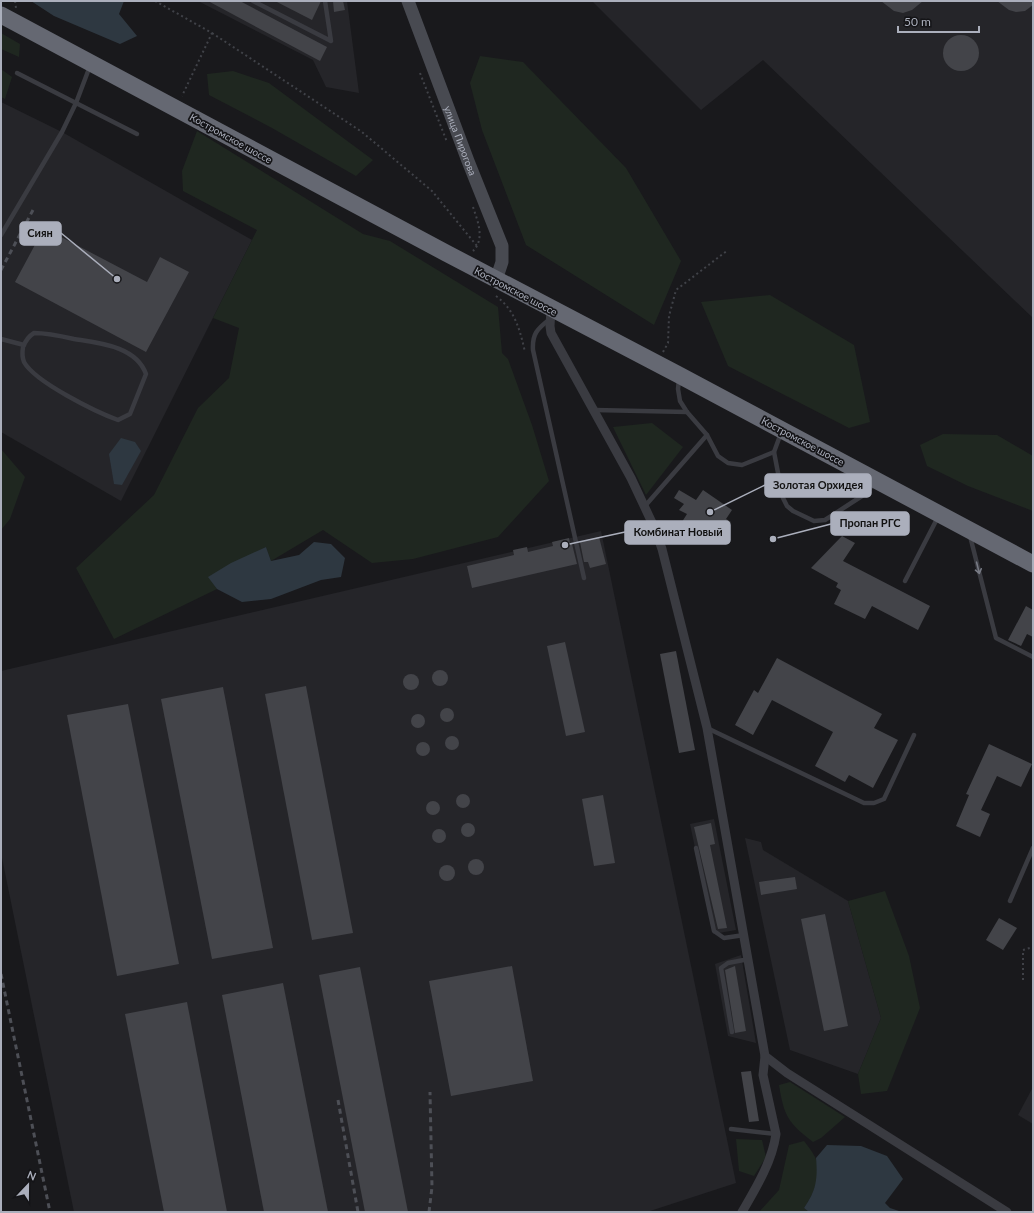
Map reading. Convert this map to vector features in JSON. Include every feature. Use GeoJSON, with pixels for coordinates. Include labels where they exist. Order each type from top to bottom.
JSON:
{"type":"FeatureCollection","features":[{"type":"Feature","properties":{"kind":"highway","name":"Костромское шоссе"},"geometry":{"type":"LineString","coordinates":[[8,11],[92,62],[496,288],[680,375],[1033,564]]}},
{"type":"Feature","properties":{"kind":"street","name":"улица Пирогова"},"geometry":{"type":"LineString","coordinates":[[408,1],[468,161],[502,246],[502,262],[496,288]]}},
{"type":"Feature","properties":{"kind":"street"},"geometry":{"type":"LineString","coordinates":[[550,314],[551,333],[595,410],[645,506],[655,529],[669,573],[707,728],[765,1056],[763,1076],[776,1134],[775,1143],[762,1175],[742,1212]]}},
{"type":"Feature","properties":{"kind":"street"},"geometry":{"type":"LineString","coordinates":[[765,1056],[787,1073],[1007,1212]]}},
{"type":"Feature","properties":{"kind":"lane"},"geometry":{"type":"LineString","coordinates":[[253,1],[331,41],[325,1]]}},
{"type":"Feature","properties":{"kind":"lane"},"geometry":{"type":"LineString","coordinates":[[1,235],[62,132],[76,104],[92,62]]}},
{"type":"Feature","properties":{"kind":"lane"},"geometry":{"type":"LineString","coordinates":[[17,73],[138,134]]}},
{"type":"Feature","properties":{"kind":"lane"},"geometry":{"type":"LineString","coordinates":[[550,314],[536,329],[534,334],[534,350],[584,578]]}},
{"type":"Feature","properties":{"kind":"lane"},"geometry":{"type":"LineString","coordinates":[[42,333],[107,344],[127,353],[143,366],[146,374],[130,414],[118,420],[80,404],[30,370],[24,362],[22,353],[24,345],[30,335],[42,333]]}},
{"type":"Feature","properties":{"kind":"lane"},"geometry":{"type":"LineString","coordinates":[[1,339],[24,345]]}},
{"type":"Feature","properties":{"kind":"lane"},"geometry":{"type":"LineString","coordinates":[[680,375],[678,389],[680,401],[687,412],[707,435],[718,456],[728,463],[742,465],[774,452]]}},
{"type":"Feature","properties":{"kind":"lane"},"geometry":{"type":"LineString","coordinates":[[595,410],[687,412]]}},
{"type":"Feature","properties":{"kind":"lane"},"geometry":{"type":"LineString","coordinates":[[782,430],[774,452],[783,498],[793,511],[814,521],[825,520],[862,496],[877,481]]}},
{"type":"Feature","properties":{"kind":"lane"},"geometry":{"type":"LineString","coordinates":[[645,506],[707,435]]}},
{"type":"Feature","properties":{"kind":"lane"},"geometry":{"type":"LineString","coordinates":[[905,581],[939,514]]}},
{"type":"Feature","properties":{"kind":"lane"},"geometry":{"type":"LineString","coordinates":[[968,530],[996,638],[1033,657]]}},
{"type":"Feature","properties":{"kind":"lane"},"geometry":{"type":"LineString","coordinates":[[707,728],[864,803],[874,803],[884,799],[914,735]]}},
{"type":"Feature","properties":{"kind":"lane"},"geometry":{"type":"LineString","coordinates":[[696,848],[714,931],[724,938],[744,935]]}},
{"type":"Feature","properties":{"kind":"lane"},"geometry":{"type":"LineString","coordinates":[[1010,901],[1033,848]]}},
{"type":"Feature","properties":{"kind":"lane"},"geometry":{"type":"LineString","coordinates":[[732,1032],[722,968],[728,964],[749,959]]}},
{"type":"Feature","properties":{"kind":"lane"},"geometry":{"type":"LineString","coordinates":[[731,1129],[776,1134]]}},
{"type":"Feature","properties":{"kind":"path"},"geometry":{"type":"LineString","coordinates":[[8,11],[15,1]]}},
{"type":"Feature","properties":{"kind":"path"},"geometry":{"type":"LineString","coordinates":[[155,1],[212,33],[362,132],[432,191],[478,246]]}},
{"type":"Feature","properties":{"kind":"path"},"geometry":{"type":"LineString","coordinates":[[180,98],[212,33]]}},
{"type":"Feature","properties":{"kind":"path"},"geometry":{"type":"LineString","coordinates":[[420,73],[448,144]]}},
{"type":"Feature","properties":{"kind":"path"},"geometry":{"type":"LineString","coordinates":[[468,254],[472,253],[478,246],[480,235],[470,201]]}},
{"type":"Feature","properties":{"kind":"path"},"geometry":{"type":"LineString","coordinates":[[657,364],[668,343],[669,316],[676,290],[728,250]]}},
{"type":"Feature","properties":{"kind":"path"},"geometry":{"type":"LineString","coordinates":[[496,288],[507,304],[520,330],[525,353]]}},
{"type":"Feature","properties":{"kind":"path"},"geometry":{"type":"LineString","coordinates":[[1023,980],[1024,950],[1033,947]]}},
{"type":"Feature","properties":{"kind":"shaded area"},"geometry":{"type":"Polygon","coordinates":[[[31,1],[124,1],[119,14],[137,36],[120,44],[54,16],[31,1]]]}},
{"type":"Feature","properties":{"kind":"shaded area"},"geometry":{"type":"Polygon","coordinates":[[[198,1],[347,1],[359,93],[326,87],[313,60],[198,1]]]}},
{"type":"Feature","properties":{"kind":"shaded area"},"geometry":{"type":"Polygon","coordinates":[[[592,1],[1033,1],[1033,318],[763,60],[701,110],[592,1]]]}},
{"type":"Feature","properties":{"kind":"shaded area"},"geometry":{"type":"Polygon","coordinates":[[[1,33],[20,44],[19,57],[1,49],[1,33]]]}},
{"type":"Feature","properties":{"kind":"shaded area"},"geometry":{"type":"Polygon","coordinates":[[[480,56],[523,62],[626,168],[681,261],[654,325],[526,245],[482,130],[470,83],[480,56]]]}},
{"type":"Feature","properties":{"kind":"shaded area"},"geometry":{"type":"Polygon","coordinates":[[[1,69],[12,77],[5,99],[1,97],[1,69]]]}},
{"type":"Feature","properties":{"kind":"shaded area"},"geometry":{"type":"Polygon","coordinates":[[[233,71],[269,83],[373,160],[356,176],[272,128],[209,95],[207,74],[233,71]]]}},
{"type":"Feature","properties":{"kind":"shaded area"},"geometry":{"type":"Polygon","coordinates":[[[1,102],[62,132],[252,240],[121,501],[1,432],[1,102]]]}},
{"type":"Feature","properties":{"kind":"shaded area"},"geometry":{"type":"Polygon","coordinates":[[[197,131],[363,234],[390,241],[498,307],[502,353],[508,359],[532,425],[549,481],[498,537],[413,559],[372,563],[323,530],[271,561],[266,547],[209,577],[217,589],[114,639],[76,568],[154,495],[198,408],[229,378],[239,328],[213,318],[257,230],[183,191],[182,171],[197,131]]]}},
{"type":"Feature","properties":{"kind":"shaded area"},"geometry":{"type":"Polygon","coordinates":[[[770,295],[854,345],[870,422],[849,428],[728,366],[701,302],[770,295]]]}},
{"type":"Feature","properties":{"kind":"shaded area"},"geometry":{"type":"Polygon","coordinates":[[[652,423],[683,447],[646,495],[613,427],[652,423]]]}},
{"type":"Feature","properties":{"kind":"shaded area"},"geometry":{"type":"Polygon","coordinates":[[[943,434],[997,435],[1033,456],[1033,511],[968,486],[927,466],[920,445],[943,434]]]}},
{"type":"Feature","properties":{"kind":"shaded area"},"geometry":{"type":"Polygon","coordinates":[[[121,438],[135,442],[141,451],[122,485],[114,484],[109,454],[121,438]]]}},
{"type":"Feature","properties":{"kind":"shaded area"},"geometry":{"type":"Polygon","coordinates":[[[1,449],[25,477],[10,519],[1,530],[1,449]]]}},
{"type":"Feature","properties":{"kind":"shaded area"},"geometry":{"type":"Polygon","coordinates":[[[601,531],[736,1183],[647,1212],[74,1212],[1,853],[1,671],[601,531]]]}},
{"type":"Feature","properties":{"kind":"shaded area"},"geometry":{"type":"Polygon","coordinates":[[[314,542],[331,544],[345,558],[341,577],[321,580],[271,599],[242,602],[217,589],[208,577],[231,563],[266,547],[271,561],[299,555],[314,542]]]}},
{"type":"Feature","properties":{"kind":"shaded area"},"geometry":{"type":"Polygon","coordinates":[[[714,819],[736,930],[713,934],[690,824],[714,819]]]}},
{"type":"Feature","properties":{"kind":"shaded area"},"geometry":{"type":"Polygon","coordinates":[[[745,838],[761,842],[763,850],[848,901],[881,1018],[858,1074],[790,1050],[745,838]]]}},
{"type":"Feature","properties":{"kind":"shaded area"},"geometry":{"type":"Polygon","coordinates":[[[885,891],[909,956],[920,1008],[887,1091],[861,1094],[858,1074],[881,1018],[848,901],[885,891]]]}},
{"type":"Feature","properties":{"kind":"shaded area"},"geometry":{"type":"Polygon","coordinates":[[[741,955],[756,1043],[728,1036],[715,964],[741,955]]]}},
{"type":"Feature","properties":{"kind":"shaded area"},"geometry":{"type":"Polygon","coordinates":[[[790,1082],[845,1117],[821,1138],[813,1142],[793,1124],[785,1112],[779,1085],[790,1082]]]}},
{"type":"Feature","properties":{"kind":"shaded area"},"geometry":{"type":"Polygon","coordinates":[[[1033,1087],[1033,1124],[1018,1115],[1033,1087]]]}},
{"type":"Feature","properties":{"kind":"shaded area"},"geometry":{"type":"Polygon","coordinates":[[[736,1139],[762,1140],[766,1157],[754,1176],[739,1171],[736,1139]]]}},
{"type":"Feature","properties":{"kind":"shaded area"},"geometry":{"type":"Polygon","coordinates":[[[804,1141],[815,1157],[818,1170],[814,1190],[804,1208],[809,1212],[759,1212],[779,1190],[789,1145],[804,1141]]]}},
{"type":"Feature","properties":{"kind":"shaded area"},"geometry":{"type":"Polygon","coordinates":[[[827,1145],[861,1146],[887,1156],[903,1179],[885,1203],[890,1208],[902,1212],[809,1212],[804,1208],[814,1190],[817,1172],[816,1158],[827,1145]]]}},
{"type":"Feature","properties":{"kind":"building"},"geometry":{"type":"Polygon","coordinates":[[[208,1],[240,1],[327,47],[320,61],[208,1]]]}},
{"type":"Feature","properties":{"kind":"building"},"geometry":{"type":"Polygon","coordinates":[[[275,1],[321,1],[312,20],[275,1]]]}},
{"type":"Feature","properties":{"kind":"building"},"geometry":{"type":"Polygon","coordinates":[[[333,1],[343,1],[345,10],[334,12],[333,1]]]}},
{"type":"Feature","properties":{"kind":"building"},"geometry":{"type":"Polygon","coordinates":[[[881,1],[923,1],[912,10],[903,13],[894,11],[881,1]]]}},
{"type":"Feature","properties":{"kind":"building"},"geometry":{"type":"Polygon","coordinates":[[[997,1],[1033,1],[1033,5],[1025,11],[1016,12],[1009,10],[997,1]]]}},
{"type":"Feature","properties":{"kind":"building"},"geometry":{"type":"Polygon","coordinates":[[[965,35],[974,40],[978,46],[978,60],[974,66],[965,71],[957,71],[948,66],[944,60],[943,49],[948,40],[954,36],[965,35]]]}},
{"type":"Feature","properties":{"kind":"building"},"geometry":{"type":"Polygon","coordinates":[[[44,228],[147,282],[160,257],[189,272],[146,352],[15,282],[44,228]]]}},
{"type":"Feature","properties":{"kind":"building"},"geometry":{"type":"Polygon","coordinates":[[[679,490],[696,500],[703,490],[732,510],[726,519],[731,522],[721,537],[704,525],[696,536],[680,525],[687,514],[679,510],[684,504],[674,498],[679,490]]]}},
{"type":"Feature","properties":{"kind":"building"},"geometry":{"type":"Polygon","coordinates":[[[842,536],[855,543],[843,561],[930,606],[918,630],[872,606],[865,619],[834,604],[841,590],[836,587],[838,583],[811,568],[842,536]]]}},
{"type":"Feature","properties":{"kind":"building"},"geometry":{"type":"Polygon","coordinates":[[[599,537],[606,564],[590,568],[588,562],[584,562],[580,542],[599,537]]]}},
{"type":"Feature","properties":{"kind":"building"},"geometry":{"type":"Polygon","coordinates":[[[569,538],[577,564],[472,588],[467,566],[514,555],[513,550],[527,547],[528,552],[553,546],[552,542],[569,538]]]}},
{"type":"Feature","properties":{"kind":"building"},"geometry":{"type":"Polygon","coordinates":[[[1026,606],[1033,610],[1033,637],[1027,634],[1021,646],[1008,640],[1026,606]]]}},
{"type":"Feature","properties":{"kind":"building"},"geometry":{"type":"Polygon","coordinates":[[[565,642],[585,732],[566,736],[547,646],[565,642]]]}},
{"type":"Feature","properties":{"kind":"building"},"geometry":{"type":"Polygon","coordinates":[[[676,651],[695,750],[679,753],[660,654],[676,651]]]}},
{"type":"Feature","properties":{"kind":"building"},"geometry":{"type":"Polygon","coordinates":[[[777,658],[882,714],[874,728],[898,740],[873,788],[849,775],[845,782],[815,766],[833,732],[772,700],[753,735],[735,725],[754,690],[758,693],[777,658]]]}},
{"type":"Feature","properties":{"kind":"building"},"geometry":{"type":"Polygon","coordinates":[[[437,670],[443,670],[448,675],[446,684],[443,686],[437,686],[432,681],[432,675],[437,670]]]}},
{"type":"Feature","properties":{"kind":"building"},"geometry":{"type":"Polygon","coordinates":[[[408,674],[414,674],[419,679],[417,688],[414,690],[408,690],[403,685],[403,679],[408,674]]]}},
{"type":"Feature","properties":{"kind":"building"},"geometry":{"type":"Polygon","coordinates":[[[306,686],[353,933],[312,940],[265,694],[306,686]]]}},
{"type":"Feature","properties":{"kind":"building"},"geometry":{"type":"Polygon","coordinates":[[[223,687],[273,948],[212,959],[161,699],[223,687]]]}},
{"type":"Feature","properties":{"kind":"building"},"geometry":{"type":"Polygon","coordinates":[[[128,704],[179,964],[117,976],[67,715],[128,704]]]}},
{"type":"Feature","properties":{"kind":"building"},"geometry":{"type":"Polygon","coordinates":[[[447,708],[452,710],[454,715],[452,720],[447,722],[442,720],[440,715],[442,710],[447,708]]]}},
{"type":"Feature","properties":{"kind":"building"},"geometry":{"type":"Polygon","coordinates":[[[418,714],[423,716],[425,721],[423,726],[418,728],[413,726],[411,721],[413,716],[418,714]]]}},
{"type":"Feature","properties":{"kind":"building"},"geometry":{"type":"Polygon","coordinates":[[[449,736],[455,736],[459,740],[459,746],[455,750],[449,750],[445,746],[445,740],[449,736]]]}},
{"type":"Feature","properties":{"kind":"building"},"geometry":{"type":"Polygon","coordinates":[[[423,742],[428,744],[430,749],[428,754],[423,756],[418,754],[416,749],[418,744],[423,742]]]}},
{"type":"Feature","properties":{"kind":"building"},"geometry":{"type":"Polygon","coordinates":[[[989,744],[1032,764],[1021,787],[997,776],[981,810],[990,814],[980,837],[956,826],[969,795],[966,794],[989,744]]]}},
{"type":"Feature","properties":{"kind":"building"},"geometry":{"type":"Polygon","coordinates":[[[463,794],[468,796],[470,801],[468,806],[463,808],[458,806],[456,801],[458,796],[463,794]]]}},
{"type":"Feature","properties":{"kind":"building"},"geometry":{"type":"Polygon","coordinates":[[[603,795],[615,863],[594,866],[582,799],[603,795]]]}},
{"type":"Feature","properties":{"kind":"building"},"geometry":{"type":"Polygon","coordinates":[[[433,801],[438,803],[440,808],[438,813],[433,815],[428,813],[426,808],[428,803],[433,801]]]}},
{"type":"Feature","properties":{"kind":"building"},"geometry":{"type":"Polygon","coordinates":[[[468,823],[473,825],[475,830],[473,835],[468,837],[463,835],[461,830],[463,825],[468,823]]]}},
{"type":"Feature","properties":{"kind":"building"},"geometry":{"type":"Polygon","coordinates":[[[711,823],[715,844],[710,845],[727,928],[718,929],[694,827],[711,823]]]}},
{"type":"Feature","properties":{"kind":"building"},"geometry":{"type":"Polygon","coordinates":[[[439,829],[444,831],[446,836],[444,841],[439,843],[434,841],[432,836],[434,831],[439,829]]]}},
{"type":"Feature","properties":{"kind":"building"},"geometry":{"type":"Polygon","coordinates":[[[473,859],[479,859],[484,864],[482,873],[479,875],[473,875],[468,870],[468,864],[473,859]]]}},
{"type":"Feature","properties":{"kind":"building"},"geometry":{"type":"Polygon","coordinates":[[[444,865],[450,865],[455,870],[453,879],[450,881],[444,881],[439,876],[439,870],[444,865]]]}},
{"type":"Feature","properties":{"kind":"building"},"geometry":{"type":"Polygon","coordinates":[[[795,877],[797,889],[761,895],[759,882],[795,877]]]}},
{"type":"Feature","properties":{"kind":"building"},"geometry":{"type":"Polygon","coordinates":[[[825,914],[848,1026],[824,1031],[801,919],[825,914]]]}},
{"type":"Feature","properties":{"kind":"building"},"geometry":{"type":"Polygon","coordinates":[[[999,918],[1017,928],[1003,950],[986,940],[999,918]]]}},
{"type":"Feature","properties":{"kind":"building"},"geometry":{"type":"Polygon","coordinates":[[[512,966],[533,1081],[451,1096],[429,981],[512,966]]]}},
{"type":"Feature","properties":{"kind":"building"},"geometry":{"type":"Polygon","coordinates":[[[735,966],[746,1031],[735,1033],[725,970],[735,966]]]}},
{"type":"Feature","properties":{"kind":"building"},"geometry":{"type":"Polygon","coordinates":[[[360,967],[408,1212],[365,1212],[319,975],[360,967]]]}},
{"type":"Feature","properties":{"kind":"building"},"geometry":{"type":"Polygon","coordinates":[[[283,983],[328,1212],[264,1212],[222,995],[283,983]]]}},
{"type":"Feature","properties":{"kind":"building"},"geometry":{"type":"Polygon","coordinates":[[[187,1002],[227,1212],[164,1212],[125,1014],[187,1002]]]}},
{"type":"Feature","properties":{"kind":"building"},"geometry":{"type":"Polygon","coordinates":[[[751,1071],[759,1121],[749,1122],[741,1072],[751,1071]]]}},
{"type":"Feature","properties":{"kind":"railway"},"geometry":{"type":"LineString","coordinates":[[1,270],[33,210]]}},
{"type":"Feature","properties":{"kind":"railway"},"geometry":{"type":"LineString","coordinates":[[1,974],[50,1212]]}},
{"type":"Feature","properties":{"kind":"railway"},"geometry":{"type":"LineString","coordinates":[[429,1212],[432,1187],[430,1092]]}},
{"type":"Feature","properties":{"kind":"railway"},"geometry":{"type":"LineString","coordinates":[[338,1100],[358,1212]]}},
{"type":"Feature","properties":{"kind":"place","name":"Сиян"},"geometry":{"type":"Point","coordinates":[117,279]}},
{"type":"Feature","properties":{"kind":"place","name":"Золотая Орхидея"},"geometry":{"type":"Point","coordinates":[710,512]}},
{"type":"Feature","properties":{"kind":"place","name":"Пропан РГС"},"geometry":{"type":"Point","coordinates":[773,539]}},
{"type":"Feature","properties":{"kind":"place","name":"Комбинат Новый"},"geometry":{"type":"Point","coordinates":[565,545]}}]}
